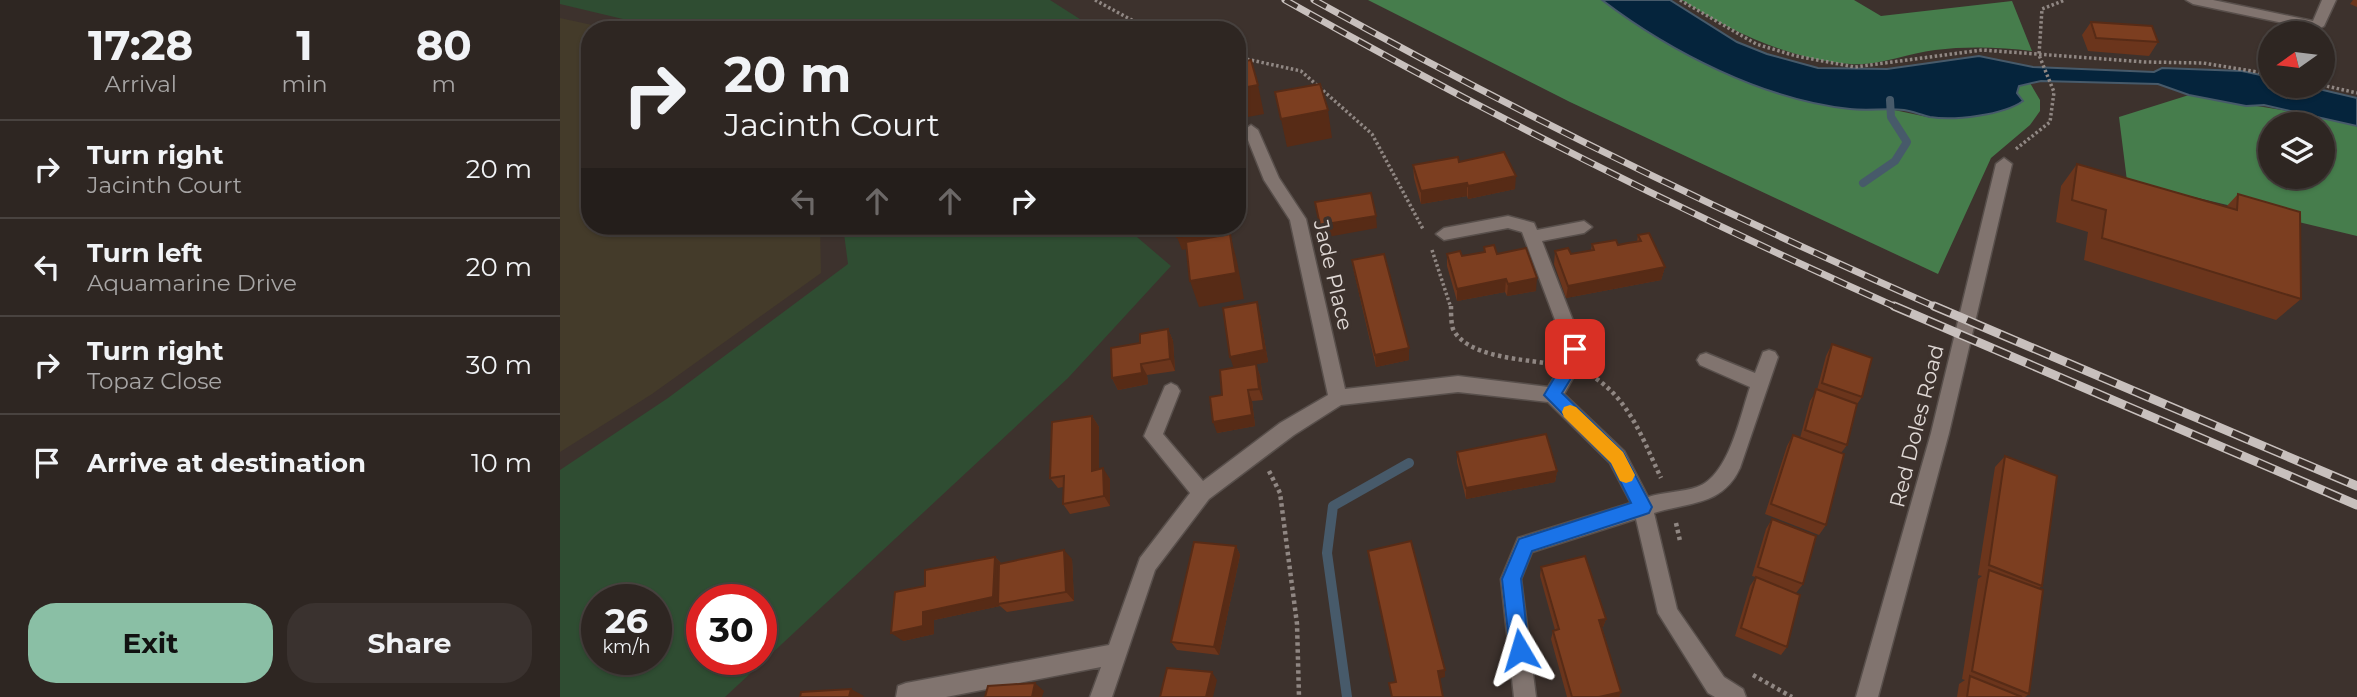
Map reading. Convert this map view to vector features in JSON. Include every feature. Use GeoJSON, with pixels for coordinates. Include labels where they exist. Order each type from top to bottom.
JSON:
{"type":"FeatureCollection","features":[{"type":"Feature","properties":{"kind":"street"},"geometry":{"type":"LineString","coordinates":[[2193,0],[2317,26],[2329,0]]}},
{"type":"Feature","properties":{"kind":"street","name":"Jade Place"},"geometry":{"type":"LineString","coordinates":[[1251,130],[1272,180],[1298,219],[1338,398]]}},
{"type":"Feature","properties":{"kind":"street","name":"Red Doles Road"},"geometry":{"type":"LineString","coordinates":[[1867,697],[1941,433],[2004,164]]}},
{"type":"Feature","properties":{"kind":"street"},"geometry":{"type":"LineString","coordinates":[[1444,234],[1508,222],[1528,227],[1575,349],[1570,367],[1553,395]]}},
{"type":"Feature","properties":{"kind":"street"},"geometry":{"type":"LineString","coordinates":[[1532,237],[1584,227]]}},
{"type":"Feature","properties":{"kind":"street"},"geometry":{"type":"LineString","coordinates":[[1525,697],[1511,579],[1525,545],[1671,499],[1688,499],[1708,493],[1721,483],[1731,468],[1769,357]]}},
{"type":"Feature","properties":{"kind":"street"},"geometry":{"type":"LineString","coordinates":[[1706,360],[1760,383]]}},
{"type":"Feature","properties":{"kind":"street"},"geometry":{"type":"LineString","coordinates":[[1101,697],[1147,565],[1202,493],[1259,450],[1338,398],[1458,384],[1553,395],[1617,457],[1643,507],[1668,613],[1716,685],[1735,697]]}},
{"type":"Feature","properties":{"kind":"street"},"geometry":{"type":"LineString","coordinates":[[1171,391],[1153,436],[1202,493]]}},
{"type":"Feature","properties":{"kind":"street"},"geometry":{"type":"LineString","coordinates":[[906,694],[1115,654]]}},
{"type":"Feature","properties":{"kind":"path"},"geometry":{"type":"LineString","coordinates":[[1095,0],[1134,21]]}},
{"type":"Feature","properties":{"kind":"path"},"geometry":{"type":"LineString","coordinates":[[1680,0],[1756,44],[1796,56],[1855,67],[1982,50],[2145,62],[2203,62],[2258,72]]}},
{"type":"Feature","properties":{"kind":"path"},"geometry":{"type":"LineString","coordinates":[[2004,164],[2023,141],[2050,122],[2054,92],[2039,55],[2042,9],[2065,0]]}},
{"type":"Feature","properties":{"kind":"path"},"geometry":{"type":"LineString","coordinates":[[1246,59],[1301,71],[1371,134],[1429,240],[1450,300],[1453,328],[1465,344],[1499,356],[1570,367],[1598,378],[1622,401],[1671,499],[1683,552]]}},
{"type":"Feature","properties":{"kind":"path"},"geometry":{"type":"LineString","coordinates":[[2335,88],[2357,93]]}},
{"type":"Feature","properties":{"kind":"path"},"geometry":{"type":"LineString","coordinates":[[1259,450],[1280,493],[1297,624],[1299,697]]}},
{"type":"Feature","properties":{"kind":"path"},"geometry":{"type":"LineString","coordinates":[[1747,672],[1792,697]]}},
{"type":"Feature","properties":{"kind":"shaded area"},"geometry":{"type":"Polygon","coordinates":[[[560,18],[581,23],[581,235],[820,235],[821,273],[652,394],[560,452],[560,18]]]}},
{"type":"Feature","properties":{"kind":"green space"},"geometry":{"type":"Polygon","coordinates":[[[560,0],[1050,0],[1083,21],[631,21],[560,4],[560,0]]]}},
{"type":"Feature","properties":{"kind":"green space"},"geometry":{"type":"Polygon","coordinates":[[[1368,0],[1602,0],[1685,53],[1730,75],[1932,118],[2017,93],[2019,85],[2030,83],[2040,100],[2040,111],[2030,125],[1991,158],[1938,274],[1570,102],[1368,0]]]}},
{"type":"Feature","properties":{"kind":"green space"},"geometry":{"type":"Polygon","coordinates":[[[1682,0],[1854,0],[1881,16],[2012,1],[2032,51],[1959,48],[1862,64],[1829,61],[1763,43],[1682,0]]]}},
{"type":"Feature","properties":{"kind":"green space"},"geometry":{"type":"Polygon","coordinates":[[[2189,95],[2294,112],[2258,112],[2258,189],[2335,189],[2335,121],[2357,126],[2357,236],[2127,181],[2119,117],[2189,95]]]}},
{"type":"Feature","properties":{"kind":"green space"},"geometry":{"type":"Polygon","coordinates":[[[844,235],[1135,235],[1171,266],[1068,378],[777,649],[777,584],[686,584],[686,675],[749,675],[725,697],[560,697],[560,470],[668,398],[848,264],[844,235]]]}},
{"type":"Feature","properties":{"kind":"water"},"geometry":{"type":"Polygon","coordinates":[[[1602,0],[1670,0],[1737,42],[1767,54],[1818,68],[1887,69],[1979,56],[2033,67],[2154,72],[2162,68],[2242,71],[2258,74],[2258,98],[2335,98],[2335,93],[2357,98],[2357,126],[2335,121],[2335,112],[2295,112],[2264,105],[2246,106],[2189,95],[2158,84],[2041,81],[2019,86],[2017,93],[2023,101],[2015,106],[1978,116],[1930,117],[1904,110],[1857,110],[1817,104],[1785,95],[1719,71],[1657,38],[1602,0]]]}},
{"type":"Feature","properties":{"kind":"building"},"geometry":{"type":"Polygon","coordinates":[[[2091,22],[2152,26],[2158,42],[2096,38],[2091,22]]]}},
{"type":"Feature","properties":{"kind":"building"},"geometry":{"type":"Polygon","coordinates":[[[1251,60],[1258,85],[1246,87],[1246,61],[1251,60]]]}},
{"type":"Feature","properties":{"kind":"building"},"geometry":{"type":"Polygon","coordinates":[[[1320,84],[1328,110],[1281,119],[1275,92],[1320,84]]]}},
{"type":"Feature","properties":{"kind":"building"},"geometry":{"type":"Polygon","coordinates":[[[1504,152],[1516,176],[1468,186],[1467,183],[1421,191],[1413,165],[1458,157],[1459,162],[1504,152]]]}},
{"type":"Feature","properties":{"kind":"building"},"geometry":{"type":"Polygon","coordinates":[[[2077,164],[2237,210],[2238,194],[2300,212],[2301,299],[2102,238],[2106,210],[2072,200],[2077,164]]]}},
{"type":"Feature","properties":{"kind":"building"},"geometry":{"type":"Polygon","coordinates":[[[1371,193],[1376,216],[1320,225],[1315,202],[1371,193]]]}},
{"type":"Feature","properties":{"kind":"building"},"geometry":{"type":"Polygon","coordinates":[[[1649,233],[1665,267],[1568,286],[1555,251],[1568,248],[1571,254],[1594,250],[1592,244],[1616,240],[1618,245],[1641,241],[1638,235],[1649,233]]]}},
{"type":"Feature","properties":{"kind":"building"},"geometry":{"type":"Polygon","coordinates":[[[1230,235],[1236,273],[1190,281],[1186,242],[1230,235]]]}},
{"type":"Feature","properties":{"kind":"building"},"geometry":{"type":"Polygon","coordinates":[[[1494,245],[1497,254],[1526,248],[1537,278],[1508,284],[1506,279],[1457,289],[1447,254],[1460,251],[1462,256],[1485,252],[1484,247],[1494,245]]]}},
{"type":"Feature","properties":{"kind":"building"},"geometry":{"type":"Polygon","coordinates":[[[1384,254],[1409,348],[1375,355],[1352,260],[1384,254]]]}},
{"type":"Feature","properties":{"kind":"building"},"geometry":{"type":"Polygon","coordinates":[[[1257,302],[1264,350],[1230,357],[1223,308],[1257,302]]]}},
{"type":"Feature","properties":{"kind":"building"},"geometry":{"type":"Polygon","coordinates":[[[1168,329],[1170,359],[1141,364],[1142,373],[1112,378],[1111,348],[1140,343],[1140,334],[1168,329]]]}},
{"type":"Feature","properties":{"kind":"building"},"geometry":{"type":"Polygon","coordinates":[[[1832,344],[1872,358],[1862,397],[1822,383],[1832,344]]]}},
{"type":"Feature","properties":{"kind":"building"},"geometry":{"type":"Polygon","coordinates":[[[1256,364],[1259,389],[1248,390],[1252,415],[1213,422],[1210,397],[1222,395],[1220,370],[1256,364]]]}},
{"type":"Feature","properties":{"kind":"building"},"geometry":{"type":"Polygon","coordinates":[[[1816,389],[1857,404],[1847,445],[1805,430],[1816,389]]]}},
{"type":"Feature","properties":{"kind":"building"},"geometry":{"type":"Polygon","coordinates":[[[1092,416],[1092,471],[1103,468],[1104,496],[1063,504],[1064,476],[1050,478],[1052,422],[1092,416]]]}},
{"type":"Feature","properties":{"kind":"building"},"geometry":{"type":"Polygon","coordinates":[[[1546,434],[1557,471],[1466,488],[1457,452],[1546,434]]]}},
{"type":"Feature","properties":{"kind":"building"},"geometry":{"type":"Polygon","coordinates":[[[1793,435],[1844,454],[1826,525],[1771,504],[1793,435]]]}},
{"type":"Feature","properties":{"kind":"building"},"geometry":{"type":"Polygon","coordinates":[[[2005,456],[2057,476],[2042,586],[1989,565],[2005,456]]]}},
{"type":"Feature","properties":{"kind":"building"},"geometry":{"type":"Polygon","coordinates":[[[1772,519],[1816,536],[1803,584],[1758,567],[1772,519]]]}},
{"type":"Feature","properties":{"kind":"building"},"geometry":{"type":"Polygon","coordinates":[[[1411,541],[1445,670],[1438,671],[1443,697],[1392,697],[1389,683],[1396,682],[1368,551],[1411,541]]]}},
{"type":"Feature","properties":{"kind":"building"},"geometry":{"type":"Polygon","coordinates":[[[1194,542],[1236,546],[1214,647],[1171,642],[1194,542]]]}},
{"type":"Feature","properties":{"kind":"building"},"geometry":{"type":"Polygon","coordinates":[[[1064,550],[1066,592],[998,604],[999,564],[1064,550]]]}},
{"type":"Feature","properties":{"kind":"building"},"geometry":{"type":"Polygon","coordinates":[[[1585,556],[1606,619],[1599,620],[1621,692],[1599,697],[1572,697],[1553,631],[1559,629],[1541,567],[1585,556]]]}},
{"type":"Feature","properties":{"kind":"building"},"geometry":{"type":"Polygon","coordinates":[[[995,557],[993,597],[923,612],[923,626],[891,633],[895,592],[925,586],[925,570],[995,557]]]}},
{"type":"Feature","properties":{"kind":"building"},"geometry":{"type":"Polygon","coordinates":[[[1989,570],[2043,590],[2029,694],[1972,671],[1989,570]]]}},
{"type":"Feature","properties":{"kind":"building"},"geometry":{"type":"Polygon","coordinates":[[[1756,577],[1800,595],[1787,647],[1741,628],[1756,577]]]}},
{"type":"Feature","properties":{"kind":"building"},"geometry":{"type":"Polygon","coordinates":[[[1167,668],[1212,672],[1206,697],[1160,697],[1167,668]]]}},
{"type":"Feature","properties":{"kind":"building"},"geometry":{"type":"Polygon","coordinates":[[[1970,676],[2022,697],[1967,697],[1970,676]]]}},
{"type":"Feature","properties":{"kind":"building"},"geometry":{"type":"Polygon","coordinates":[[[1035,683],[1032,697],[985,697],[988,686],[1035,683]]]}},
{"type":"Feature","properties":{"kind":"building"},"geometry":{"type":"Polygon","coordinates":[[[851,689],[849,697],[800,697],[801,692],[851,689]]]}},
{"type":"Feature","properties":{"kind":"waterway"},"geometry":{"type":"LineString","coordinates":[[1863,183],[1895,161],[1907,142],[1891,117],[1890,100]]}},
{"type":"Feature","properties":{"kind":"waterway"},"geometry":{"type":"LineString","coordinates":[[1347,697],[1327,553],[1333,506],[1409,463]]}},
{"type":"Feature","properties":{"kind":"railway"},"geometry":{"type":"LineString","coordinates":[[1285,0],[1588,162],[1742,237],[1898,308]]}},
{"type":"Feature","properties":{"kind":"railway"},"geometry":{"type":"LineString","coordinates":[[1314,0],[1467,83],[1622,161],[1938,308]]}},
{"type":"Feature","properties":{"kind":"railway"},"geometry":{"type":"LineString","coordinates":[[1894,306],[2357,505]]}},
{"type":"Feature","properties":{"kind":"railway"},"geometry":{"type":"LineString","coordinates":[[1934,306],[2357,486]]}},
{"type":"Feature","properties":{"kind":"slow traffic"},"geometry":{"type":"LineString","coordinates":[[1570,412],[1617,457],[1626,475]]}},
{"type":"Feature","properties":{"kind":"route"},"geometry":{"type":"LineString","coordinates":[[1520,650],[1511,579],[1525,545],[1643,507],[1617,457],[1553,395],[1570,367],[1575,349]]}}]}
